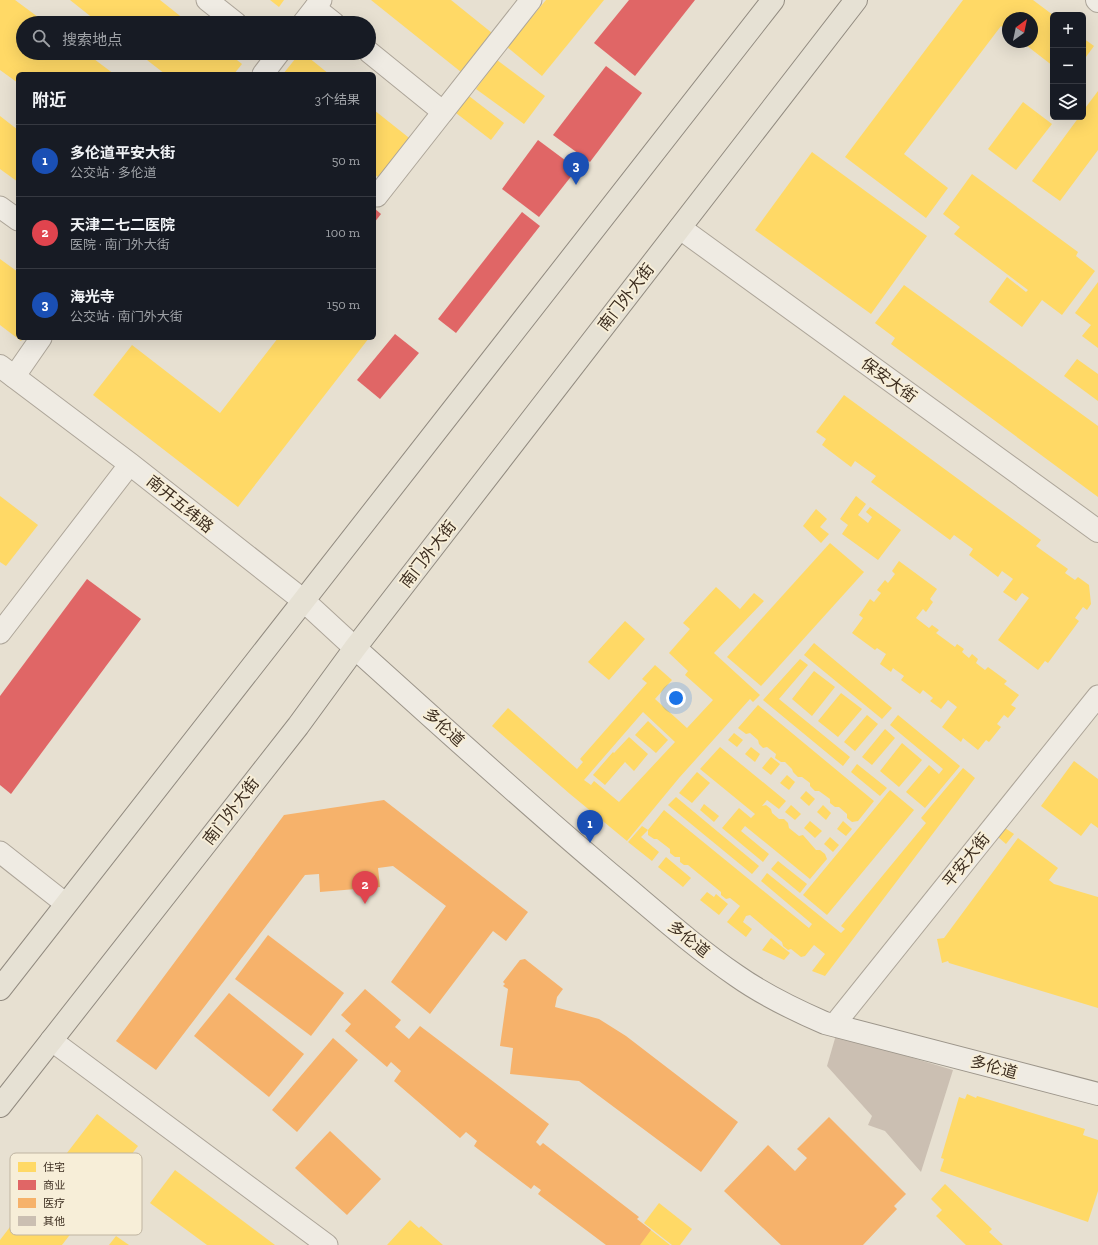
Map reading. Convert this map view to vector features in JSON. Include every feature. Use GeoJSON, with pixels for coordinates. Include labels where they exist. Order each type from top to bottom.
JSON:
{"type":"FeatureCollection","features":[{"type":"Feature","properties":{"kind":"main road"},"geometry":{"type":"LineString","coordinates":[[0,989],[773,0]]}},
{"type":"Feature","properties":{"kind":"main road","name":"南门外大街"},"geometry":{"type":"LineString","coordinates":[[0,1106],[298,726],[355,648],[856,0]]}},
{"type":"Feature","properties":{"kind":"street"},"geometry":{"type":"LineString","coordinates":[[207,0],[227,16]]}},
{"type":"Feature","properties":{"kind":"street"},"geometry":{"type":"LineString","coordinates":[[376,195],[443,112],[528,1]]}},
{"type":"Feature","properties":{"kind":"street"},"geometry":{"type":"LineString","coordinates":[[313,10],[323,16]]}},
{"type":"Feature","properties":{"kind":"street"},"geometry":{"type":"LineString","coordinates":[[376,58],[443,112]]}},
{"type":"Feature","properties":{"kind":"street"},"geometry":{"type":"LineString","coordinates":[[265,72],[274,60]]}},
{"type":"Feature","properties":{"kind":"street"},"geometry":{"type":"LineString","coordinates":[[0,207],[16,219]]}},
{"type":"Feature","properties":{"kind":"street","name":"保安大街"},"geometry":{"type":"LineString","coordinates":[[680,228],[1098,531]]}},
{"type":"Feature","properties":{"kind":"street"},"geometry":{"type":"LineString","coordinates":[[7,372],[39,340]]}},
{"type":"Feature","properties":{"kind":"street","name":"南开五纬路"},"geometry":{"type":"LineString","coordinates":[[7,372],[130,464],[304,601],[355,648]]}},
{"type":"Feature","properties":{"kind":"street"},"geometry":{"type":"LineString","coordinates":[[0,633],[130,464]]}},
{"type":"Feature","properties":{"kind":"street","name":"多伦道"},"geometry":{"type":"LineString","coordinates":[[355,648],[582,851],[700,949],[737,977],[791,1008],[825,1023],[1098,1094]]}},
{"type":"Feature","properties":{"kind":"street","name":"平安大街"},"geometry":{"type":"LineString","coordinates":[[834,1025],[1098,696]]}},
{"type":"Feature","properties":{"kind":"street"},"geometry":{"type":"LineString","coordinates":[[0,852],[66,904]]}},
{"type":"Feature","properties":{"kind":"street"},"geometry":{"type":"LineString","coordinates":[[51,1040],[326,1245]]}},
{"type":"Feature","properties":{"kind":"building: 住宅"},"geometry":{"type":"Polygon","coordinates":[[[0,0],[15,0],[37,16],[16,16],[16,60],[95,60],[111,72],[16,72],[16,82],[0,70],[0,0]]]}},
{"type":"Feature","properties":{"kind":"building: 住宅"},"geometry":{"type":"Polygon","coordinates":[[[70,0],[160,0],[180,16],[90,16],[70,0]]]}},
{"type":"Feature","properties":{"kind":"building: 住宅"},"geometry":{"type":"Polygon","coordinates":[[[270,0],[284,0],[279,7],[270,0]]]}},
{"type":"Feature","properties":{"kind":"building: 住宅"},"geometry":{"type":"Polygon","coordinates":[[[371,0],[451,0],[492,33],[461,72],[371,0]]]}},
{"type":"Feature","properties":{"kind":"building: 住宅"},"geometry":{"type":"Polygon","coordinates":[[[546,0],[604,0],[542,76],[507,47],[546,0]]]}},
{"type":"Feature","properties":{"kind":"building: 住宅"},"geometry":{"type":"Polygon","coordinates":[[[963,0],[1033,0],[1050,13],[1050,64],[1030,48],[1038,48],[1038,12],[1002,12],[1002,27],[1001,26],[904,154],[948,188],[926,218],[845,157],[963,0]]]}},
{"type":"Feature","properties":{"kind":"building: 住宅"},"geometry":{"type":"Polygon","coordinates":[[[1086,40],[1094,46],[1086,57],[1086,40]]]}},
{"type":"Feature","properties":{"kind":"building: 住宅"},"geometry":{"type":"Polygon","coordinates":[[[147,60],[237,60],[242,64],[236,72],[162,72],[147,60]]]}},
{"type":"Feature","properties":{"kind":"building: 住宅"},"geometry":{"type":"Polygon","coordinates":[[[294,60],[312,60],[327,72],[285,72],[294,60]]]}},
{"type":"Feature","properties":{"kind":"building: 住宅"},"geometry":{"type":"Polygon","coordinates":[[[497,60],[545,96],[524,124],[476,89],[497,60]]]}},
{"type":"Feature","properties":{"kind":"building: 住宅"},"geometry":{"type":"Polygon","coordinates":[[[1098,91],[1098,150],[1060,201],[1032,181],[1077,120],[1086,120],[1086,107],[1098,91]]]}},
{"type":"Feature","properties":{"kind":"building: 住宅"},"geometry":{"type":"Polygon","coordinates":[[[469,96],[504,123],[491,140],[456,113],[469,96]]]}},
{"type":"Feature","properties":{"kind":"building: 住宅"},"geometry":{"type":"Polygon","coordinates":[[[1023,102],[1052,124],[1016,170],[988,149],[1023,102]]]}},
{"type":"Feature","properties":{"kind":"building: 住宅"},"geometry":{"type":"Polygon","coordinates":[[[376,112],[413,141],[382,180],[376,176],[376,112]]]}},
{"type":"Feature","properties":{"kind":"building: 住宅"},"geometry":{"type":"Polygon","coordinates":[[[0,116],[16,128],[16,181],[0,169],[0,116]]]}},
{"type":"Feature","properties":{"kind":"building: 住宅"},"geometry":{"type":"Polygon","coordinates":[[[812,152],[927,236],[871,314],[755,230],[812,152]]]}},
{"type":"Feature","properties":{"kind":"building: 住宅"},"geometry":{"type":"Polygon","coordinates":[[[972,174],[1078,252],[1076,256],[1095,271],[1062,315],[1042,300],[1022,327],[989,302],[1007,277],[1026,292],[1028,290],[954,234],[960,227],[943,214],[972,174]]]}},
{"type":"Feature","properties":{"kind":"building: 住宅"},"geometry":{"type":"Polygon","coordinates":[[[0,259],[16,271],[16,337],[0,325],[0,259]]]}},
{"type":"Feature","properties":{"kind":"building: 住宅"},"geometry":{"type":"Polygon","coordinates":[[[1098,282],[1098,348],[1082,336],[1091,325],[1075,313],[1098,282]]]}},
{"type":"Feature","properties":{"kind":"building: 住宅"},"geometry":{"type":"Polygon","coordinates":[[[904,285],[1098,426],[1098,497],[891,344],[895,338],[875,323],[904,285]]]}},
{"type":"Feature","properties":{"kind":"building: 住宅"},"geometry":{"type":"Polygon","coordinates":[[[276,340],[367,340],[238,507],[93,395],[132,345],[220,413],[276,340]]]}},
{"type":"Feature","properties":{"kind":"building: 住宅"},"geometry":{"type":"Polygon","coordinates":[[[1077,359],[1098,374],[1098,401],[1064,376],[1077,359]]]}},
{"type":"Feature","properties":{"kind":"building: 住宅"},"geometry":{"type":"Polygon","coordinates":[[[844,395],[1041,540],[1036,546],[1068,569],[1065,573],[1075,580],[1078,577],[1089,585],[1091,604],[1087,610],[1083,607],[1075,618],[1079,621],[1048,663],[1045,661],[1038,670],[998,640],[1029,598],[1022,593],[1016,601],[1003,592],[1013,579],[1002,571],[998,577],[969,555],[973,549],[954,535],[950,540],[871,482],[876,476],[855,461],[851,467],[822,445],[826,439],[816,432],[844,395]]]}},
{"type":"Feature","properties":{"kind":"building: 住宅"},"geometry":{"type":"Polygon","coordinates":[[[0,496],[38,525],[6,566],[0,562],[0,496]]]}},
{"type":"Feature","properties":{"kind":"building: 住宅"},"geometry":{"type":"Polygon","coordinates":[[[856,496],[866,504],[858,515],[868,523],[872,517],[866,512],[870,507],[901,530],[878,560],[842,534],[848,525],[840,519],[856,496]]]}},
{"type":"Feature","properties":{"kind":"building: 住宅"},"geometry":{"type":"Polygon","coordinates":[[[816,509],[827,519],[820,527],[829,534],[821,543],[803,526],[816,509]]]}},
{"type":"Feature","properties":{"kind":"building: 住宅"},"geometry":{"type":"Polygon","coordinates":[[[830,543],[864,572],[761,686],[727,657],[830,543]]]}},
{"type":"Feature","properties":{"kind":"building: 住宅"},"geometry":{"type":"Polygon","coordinates":[[[899,561],[937,589],[930,599],[933,602],[926,612],[923,609],[916,618],[929,628],[932,625],[939,630],[936,633],[955,647],[957,644],[964,649],[962,652],[969,658],[972,654],[978,659],[976,663],[985,670],[988,667],[1007,681],[1004,684],[1019,695],[1011,705],[1016,708],[1008,718],[1004,715],[997,724],[1001,727],[989,742],[986,740],[978,750],[963,738],[961,742],[942,727],[957,707],[948,700],[941,709],[930,701],[933,698],[923,690],[920,694],[901,680],[904,676],[893,668],[891,672],[880,664],[886,654],[877,648],[875,650],[852,633],[863,618],[859,615],[870,599],[874,602],[881,593],[877,590],[885,580],[888,583],[895,574],[892,571],[899,561]]]}},
{"type":"Feature","properties":{"kind":"building: 住宅"},"geometry":{"type":"Polygon","coordinates":[[[716,587],[740,609],[754,593],[764,601],[714,653],[760,695],[753,702],[750,699],[679,778],[627,841],[492,726],[508,708],[577,769],[583,762],[580,759],[647,683],[642,679],[655,665],[672,680],[655,699],[687,728],[713,700],[685,675],[688,671],[669,653],[690,629],[683,623],[716,587]],[[643,712],[584,780],[591,785],[594,781],[619,802],[675,742],[643,712]]]}},
{"type":"Feature","properties":{"kind":"building: 住宅"},"geometry":{"type":"Polygon","coordinates":[[[625,621],[645,639],[609,680],[588,662],[625,621]]]}},
{"type":"Feature","properties":{"kind":"building: 住宅"},"geometry":{"type":"Polygon","coordinates":[[[814,643],[892,708],[882,719],[804,655],[814,643]]]}},
{"type":"Feature","properties":{"kind":"building: 住宅"},"geometry":{"type":"Polygon","coordinates":[[[800,659],[808,665],[779,699],[850,757],[843,766],[763,700],[800,659]]]}},
{"type":"Feature","properties":{"kind":"building: 住宅"},"geometry":{"type":"Polygon","coordinates":[[[814,671],[835,687],[812,716],[792,699],[814,671]]]}},
{"type":"Feature","properties":{"kind":"building: 住宅"},"geometry":{"type":"Polygon","coordinates":[[[841,693],[862,709],[838,737],[818,721],[841,693]]]}},
{"type":"Feature","properties":{"kind":"building: 住宅"},"geometry":{"type":"Polygon","coordinates":[[[758,705],[874,801],[858,821],[852,822],[847,818],[847,814],[839,807],[835,807],[830,803],[830,799],[819,791],[815,791],[810,786],[810,783],[802,777],[798,777],[785,762],[781,762],[775,758],[776,754],[767,747],[763,748],[759,744],[758,740],[750,733],[746,734],[738,728],[758,705]]]}},
{"type":"Feature","properties":{"kind":"building: 住宅"},"geometry":{"type":"Polygon","coordinates":[[[867,715],[878,724],[855,751],[844,742],[867,715]]]}},
{"type":"Feature","properties":{"kind":"building: 住宅"},"geometry":{"type":"Polygon","coordinates":[[[898,715],[960,766],[925,808],[906,792],[929,765],[939,774],[943,769],[890,725],[898,715]]]}},
{"type":"Feature","properties":{"kind":"building: 住宅"},"geometry":{"type":"Polygon","coordinates":[[[648,721],[668,740],[656,753],[635,735],[648,721]]]}},
{"type":"Feature","properties":{"kind":"building: 住宅"},"geometry":{"type":"Polygon","coordinates":[[[885,729],[895,738],[872,765],[862,757],[885,729]]]}},
{"type":"Feature","properties":{"kind":"building: 住宅"},"geometry":{"type":"Polygon","coordinates":[[[734,733],[743,740],[737,747],[728,740],[734,733]]]}},
{"type":"Feature","properties":{"kind":"building: 住宅"},"geometry":{"type":"Polygon","coordinates":[[[629,737],[648,754],[634,771],[625,762],[605,785],[593,775],[613,752],[614,753],[629,737]]]}},
{"type":"Feature","properties":{"kind":"building: 住宅"},"geometry":{"type":"Polygon","coordinates":[[[902,743],[922,760],[899,787],[880,771],[902,743]]]}},
{"type":"Feature","properties":{"kind":"building: 住宅"},"geometry":{"type":"Polygon","coordinates":[[[720,747],[786,801],[779,809],[767,800],[762,806],[766,805],[779,819],[784,819],[788,823],[789,828],[799,836],[803,835],[816,850],[820,850],[825,854],[827,859],[810,879],[745,826],[741,831],[769,854],[763,862],[722,828],[739,808],[751,818],[755,814],[700,769],[720,747]]]}},
{"type":"Feature","properties":{"kind":"building: 住宅"},"geometry":{"type":"Polygon","coordinates":[[[751,747],[760,754],[755,762],[745,754],[751,747]]]}},
{"type":"Feature","properties":{"kind":"building: 住宅"},"geometry":{"type":"Polygon","coordinates":[[[771,757],[780,764],[771,775],[762,768],[771,757]]]}},
{"type":"Feature","properties":{"kind":"building: 住宅"},"geometry":{"type":"Polygon","coordinates":[[[1074,761],[1098,779],[1098,828],[1091,823],[1081,836],[1041,806],[1074,761]]]}},
{"type":"Feature","properties":{"kind":"building: 住宅"},"geometry":{"type":"Polygon","coordinates":[[[857,764],[887,788],[880,796],[851,772],[857,764]]]}},
{"type":"Feature","properties":{"kind":"building: 住宅"},"geometry":{"type":"Polygon","coordinates":[[[963,768],[975,778],[825,976],[812,971],[825,954],[814,945],[805,956],[801,957],[791,949],[788,950],[783,946],[782,942],[750,915],[746,916],[743,922],[752,929],[746,937],[727,922],[740,906],[730,898],[726,899],[721,895],[721,892],[688,865],[684,865],[680,862],[680,857],[675,857],[670,853],[670,849],[657,839],[654,839],[648,835],[648,830],[664,810],[809,928],[812,924],[761,881],[767,873],[841,933],[845,929],[841,926],[926,823],[921,818],[963,768]]]}},
{"type":"Feature","properties":{"kind":"building: 住宅"},"geometry":{"type":"Polygon","coordinates":[[[697,772],[710,783],[692,803],[679,793],[697,772]]]}},
{"type":"Feature","properties":{"kind":"building: 住宅"},"geometry":{"type":"Polygon","coordinates":[[[787,775],[795,782],[789,790],[780,783],[787,775]]]}},
{"type":"Feature","properties":{"kind":"building: 住宅"},"geometry":{"type":"Polygon","coordinates":[[[890,790],[914,810],[827,915],[803,895],[890,790]]]}},
{"type":"Feature","properties":{"kind":"building: 住宅"},"geometry":{"type":"Polygon","coordinates":[[[806,791],[815,799],[809,806],[800,798],[806,791]]]}},
{"type":"Feature","properties":{"kind":"building: 住宅"},"geometry":{"type":"Polygon","coordinates":[[[676,797],[759,866],[752,874],[668,805],[676,797]]]}},
{"type":"Feature","properties":{"kind":"building: 住宅"},"geometry":{"type":"Polygon","coordinates":[[[704,804],[719,816],[714,822],[700,810],[704,804]]]}},
{"type":"Feature","properties":{"kind":"building: 住宅"},"geometry":{"type":"Polygon","coordinates":[[[791,805],[801,814],[795,820],[785,812],[791,805]]]}},
{"type":"Feature","properties":{"kind":"building: 住宅"},"geometry":{"type":"Polygon","coordinates":[[[823,805],[831,813],[826,820],[817,812],[823,805]]]}},
{"type":"Feature","properties":{"kind":"building: 住宅"},"geometry":{"type":"Polygon","coordinates":[[[810,821],[822,831],[815,838],[804,828],[810,821]]]}},
{"type":"Feature","properties":{"kind":"building: 住宅"},"geometry":{"type":"Polygon","coordinates":[[[843,821],[852,829],[846,836],[837,829],[843,821]]]}},
{"type":"Feature","properties":{"kind":"building: 住宅"},"geometry":{"type":"Polygon","coordinates":[[[642,826],[648,830],[641,837],[659,852],[652,861],[628,842],[642,826]]]}},
{"type":"Feature","properties":{"kind":"building: 住宅"},"geometry":{"type":"Polygon","coordinates":[[[1005,828],[1014,834],[1006,844],[998,837],[1005,828]]]}},
{"type":"Feature","properties":{"kind":"building: 住宅"},"geometry":{"type":"Polygon","coordinates":[[[830,837],[839,845],[833,852],[824,844],[830,837]]]}},
{"type":"Feature","properties":{"kind":"building: 住宅"},"geometry":{"type":"Polygon","coordinates":[[[1018,838],[1058,868],[1049,880],[1054,884],[1098,897],[1098,1008],[949,963],[948,961],[942,963],[937,939],[944,938],[1018,838]]]}},
{"type":"Feature","properties":{"kind":"building: 住宅"},"geometry":{"type":"Polygon","coordinates":[[[666,857],[691,878],[683,887],[658,867],[666,857]]]}},
{"type":"Feature","properties":{"kind":"building: 住宅"},"geometry":{"type":"Polygon","coordinates":[[[778,861],[807,884],[800,893],[771,869],[778,861]]]}},
{"type":"Feature","properties":{"kind":"building: 住宅"},"geometry":{"type":"Polygon","coordinates":[[[707,892],[714,897],[716,894],[728,904],[719,915],[700,900],[707,892]]]}},
{"type":"Feature","properties":{"kind":"building: 住宅"},"geometry":{"type":"Polygon","coordinates":[[[771,938],[790,953],[784,960],[762,950],[771,938]]]}},
{"type":"Feature","properties":{"kind":"building: 住宅"},"geometry":{"type":"Polygon","coordinates":[[[967,1094],[976,1098],[977,1096],[1085,1129],[1083,1135],[1098,1140],[1098,1191],[1088,1222],[940,1171],[944,1159],[941,1158],[959,1097],[965,1099],[967,1094]]]}},
{"type":"Feature","properties":{"kind":"building: 住宅"},"geometry":{"type":"Polygon","coordinates":[[[97,1114],[138,1146],[133,1153],[67,1153],[97,1114]]]}},
{"type":"Feature","properties":{"kind":"building: 住宅"},"geometry":{"type":"Polygon","coordinates":[[[175,1170],[275,1245],[207,1245],[150,1203],[175,1170]]]}},
{"type":"Feature","properties":{"kind":"building: 住宅"},"geometry":{"type":"Polygon","coordinates":[[[945,1184],[992,1229],[989,1232],[1003,1245],[966,1245],[936,1216],[942,1210],[931,1199],[945,1184]]]}},
{"type":"Feature","properties":{"kind":"building: 住宅"},"geometry":{"type":"Polygon","coordinates":[[[659,1203],[692,1229],[680,1245],[672,1245],[644,1223],[659,1203]]]}},
{"type":"Feature","properties":{"kind":"building: 住宅"},"geometry":{"type":"Polygon","coordinates":[[[410,1220],[419,1228],[421,1226],[443,1245],[387,1245],[410,1220]]]}},
{"type":"Feature","properties":{"kind":"building: 住宅"},"geometry":{"type":"Polygon","coordinates":[[[643,1224],[670,1245],[627,1245],[643,1224]]]}},
{"type":"Feature","properties":{"kind":"building: 住宅"},"geometry":{"type":"Polygon","coordinates":[[[10,1227],[10,1235],[70,1235],[62,1245],[0,1245],[0,1240],[10,1227]]]}},
{"type":"Feature","properties":{"kind":"building: 住宅"},"geometry":{"type":"Polygon","coordinates":[[[116,1236],[129,1245],[109,1245],[116,1236]]]}},
{"type":"Feature","properties":{"kind":"building: 商业"},"geometry":{"type":"Polygon","coordinates":[[[629,0],[695,0],[635,76],[594,43],[629,0]]]}},
{"type":"Feature","properties":{"kind":"building: 商业"},"geometry":{"type":"Polygon","coordinates":[[[606,66],[642,93],[590,162],[553,135],[606,66]]]}},
{"type":"Feature","properties":{"kind":"building: 商业"},"geometry":{"type":"Polygon","coordinates":[[[538,140],[577,169],[539,217],[502,189],[538,140]]]}},
{"type":"Feature","properties":{"kind":"building: 商业"},"geometry":{"type":"Polygon","coordinates":[[[376,210],[381,214],[376,220],[376,210]]]}},
{"type":"Feature","properties":{"kind":"building: 商业"},"geometry":{"type":"Polygon","coordinates":[[[522,212],[540,226],[456,333],[438,319],[522,212]]]}},
{"type":"Feature","properties":{"kind":"building: 商业"},"geometry":{"type":"Polygon","coordinates":[[[395,334],[419,353],[380,399],[357,380],[395,334]]]}},
{"type":"Feature","properties":{"kind":"building: 商业"},"geometry":{"type":"Polygon","coordinates":[[[87,579],[141,619],[11,794],[0,785],[0,696],[87,579]]]}},
{"type":"Feature","properties":{"kind":"building: 医疗"},"geometry":{"type":"Polygon","coordinates":[[[384,800],[528,912],[506,941],[493,931],[430,1014],[391,982],[446,906],[393,866],[378,868],[380,887],[320,892],[319,874],[305,875],[156,1070],[116,1041],[284,815],[384,800]]]}},
{"type":"Feature","properties":{"kind":"building: 医疗"},"geometry":{"type":"Polygon","coordinates":[[[268,935],[344,993],[311,1036],[235,979],[268,935]]]}},
{"type":"Feature","properties":{"kind":"building: 医疗"},"geometry":{"type":"Polygon","coordinates":[[[525,959],[563,989],[557,997],[555,1007],[599,1019],[626,1036],[738,1122],[701,1172],[579,1081],[510,1074],[513,1048],[500,1046],[508,989],[503,986],[505,984],[503,982],[520,960],[525,959]]]}},
{"type":"Feature","properties":{"kind":"building: 医疗"},"geometry":{"type":"Polygon","coordinates":[[[365,989],[401,1020],[395,1027],[409,1039],[420,1026],[549,1124],[536,1142],[540,1146],[543,1143],[639,1217],[637,1219],[651,1230],[640,1245],[606,1245],[538,1194],[541,1190],[534,1185],[531,1189],[474,1146],[477,1141],[466,1132],[460,1138],[394,1081],[401,1071],[391,1062],[387,1067],[345,1031],[351,1024],[341,1015],[365,989]]]}},
{"type":"Feature","properties":{"kind":"building: 医疗"},"geometry":{"type":"Polygon","coordinates":[[[229,993],[304,1054],[269,1097],[194,1036],[229,993]]]}},
{"type":"Feature","properties":{"kind":"building: 医疗"},"geometry":{"type":"Polygon","coordinates":[[[333,1038],[358,1060],[297,1132],[272,1110],[333,1038]]]}},
{"type":"Feature","properties":{"kind":"building: 医疗"},"geometry":{"type":"Polygon","coordinates":[[[829,1117],[906,1194],[894,1206],[897,1209],[863,1245],[781,1245],[724,1191],[768,1145],[795,1171],[807,1158],[797,1149],[829,1117]]]}},
{"type":"Feature","properties":{"kind":"building: 医疗"},"geometry":{"type":"Polygon","coordinates":[[[330,1131],[381,1179],[347,1215],[295,1168],[330,1131]]]}},
{"type":"Feature","properties":{"kind":"building: 其他"},"geometry":{"type":"Polygon","coordinates":[[[836,1035],[953,1070],[921,1172],[885,1131],[868,1125],[872,1116],[827,1066],[836,1035]]]}},
{"type":"Feature","properties":{"kind":"place","name":"海光寺"},"geometry":{"type":"Point","coordinates":[576,185]}},
{"type":"Feature","properties":{"kind":"place","name":"多伦道平安大街"},"geometry":{"type":"Point","coordinates":[590,843]}},
{"type":"Feature","properties":{"kind":"place","name":"天津二七二医院"},"geometry":{"type":"Point","coordinates":[365,904]}}]}
